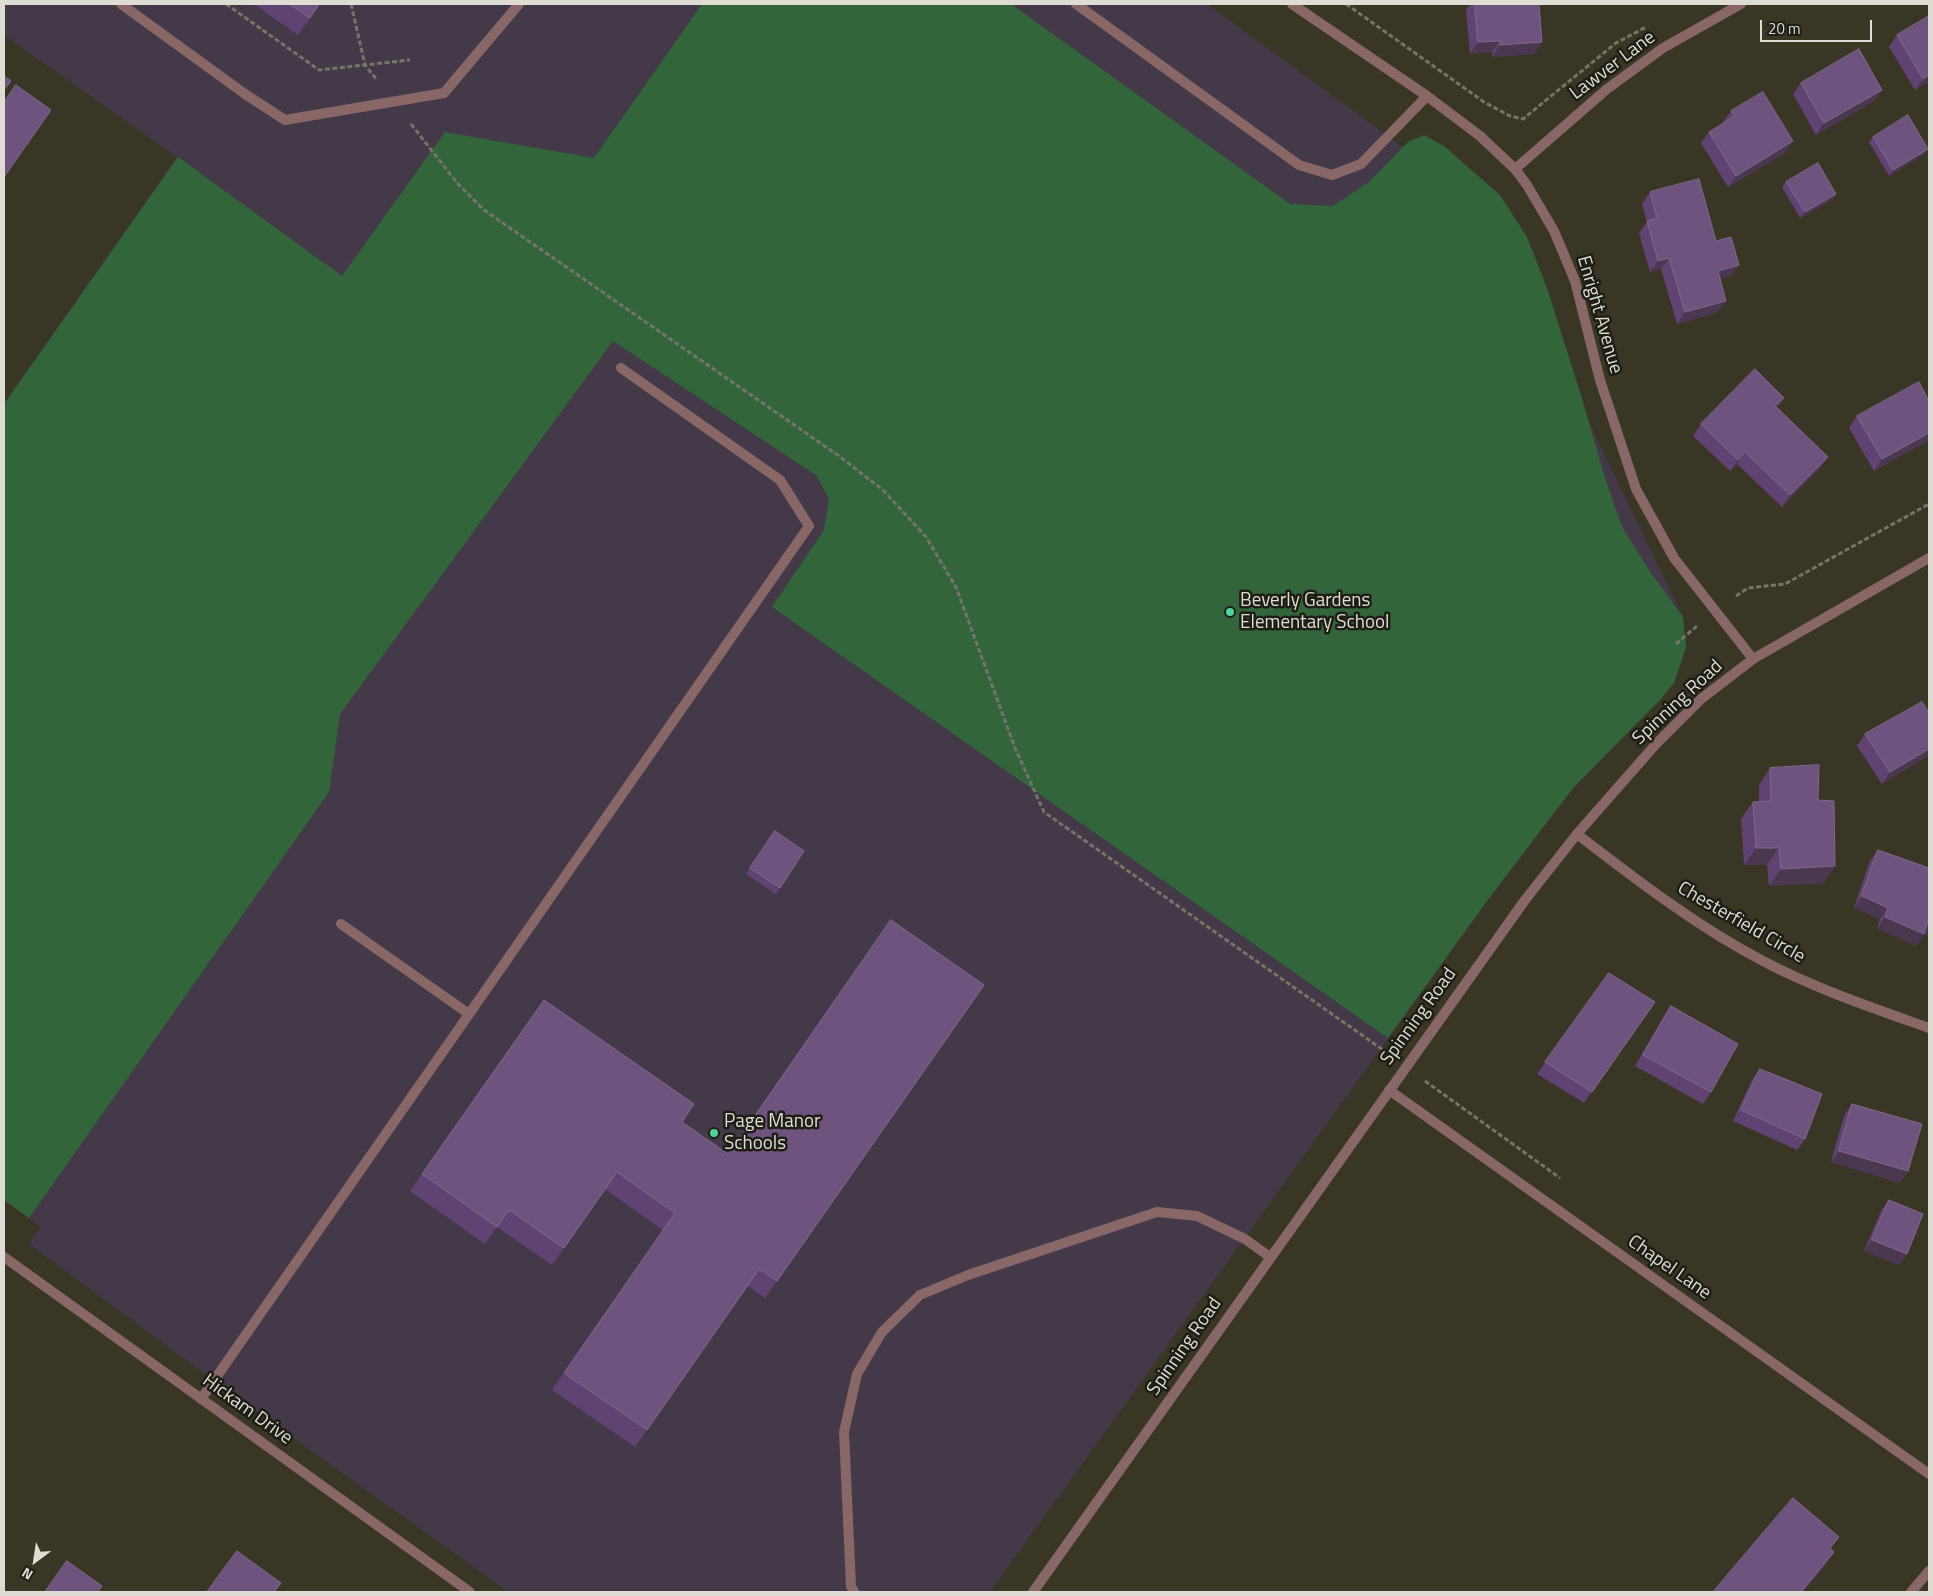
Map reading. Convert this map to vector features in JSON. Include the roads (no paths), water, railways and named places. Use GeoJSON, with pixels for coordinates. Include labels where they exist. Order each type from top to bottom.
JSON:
{"type":"FeatureCollection","features":[{"type":"Feature","properties":{"kind":"street"},"geometry":{"type":"LineString","coordinates":[[121,4],[245,94],[285,120],[444,93],[519,4]]}},
{"type":"Feature","properties":{"kind":"street"},"geometry":{"type":"LineString","coordinates":[[1076,4],[1299,165],[1332,174],[1360,164],[1427,96]]}},
{"type":"Feature","properties":{"kind":"street","name":"Enright Avenue"},"geometry":{"type":"LineString","coordinates":[[1292,4],[1427,96],[1480,136],[1515,169],[1527,185],[1554,231],[1575,281],[1600,380],[1636,489],[1674,558],[1753,659]]}},
{"type":"Feature","properties":{"kind":"street","name":"Lawver Lane"},"geometry":{"type":"LineString","coordinates":[[1515,169],[1607,88],[1663,48],[1741,4]]}},
{"type":"Feature","properties":{"kind":"street"},"geometry":{"type":"LineString","coordinates":[[201,1399],[809,526],[780,480],[620,368]]}},
{"type":"Feature","properties":{"kind":"street","name":"Spinning Road"},"geometry":{"type":"LineString","coordinates":[[1033,1592],[1525,900],[1577,834],[1656,744],[1701,699],[1753,659],[1929,558]]}},
{"type":"Feature","properties":{"kind":"street","name":"Chesterfield Circle"},"geometry":{"type":"LineString","coordinates":[[1577,834],[1697,923],[1764,962],[1841,997],[1929,1028]]}},
{"type":"Feature","properties":{"kind":"street"},"geometry":{"type":"LineString","coordinates":[[341,924],[469,1014]]}},
{"type":"Feature","properties":{"kind":"street","name":"Chapel Lane"},"geometry":{"type":"LineString","coordinates":[[1389,1090],[1929,1474]]}},
{"type":"Feature","properties":{"kind":"street"},"geometry":{"type":"LineString","coordinates":[[854,1592],[852,1586],[844,1432],[857,1374],[882,1332],[920,1295],[968,1275],[1157,1212],[1197,1216],[1245,1239],[1270,1257]]}},
{"type":"Feature","properties":{"kind":"street","name":"Hickam Drive"},"geometry":{"type":"LineString","coordinates":[[4,1257],[470,1592]]}},
{"type":"Feature","properties":{"kind":"street"},"geometry":{"type":"LineString","coordinates":[[1911,1592],[1929,1571]]}},
{"type":"Feature","properties":{"kind":"place","name":"Beverly Gardens Elementary School"},"geometry":{"type":"Point","coordinates":[1230,612]}},
{"type":"Feature","properties":{"kind":"place","name":"Page Manor Schools"},"geometry":{"type":"Point","coordinates":[714,1133]}}]}
